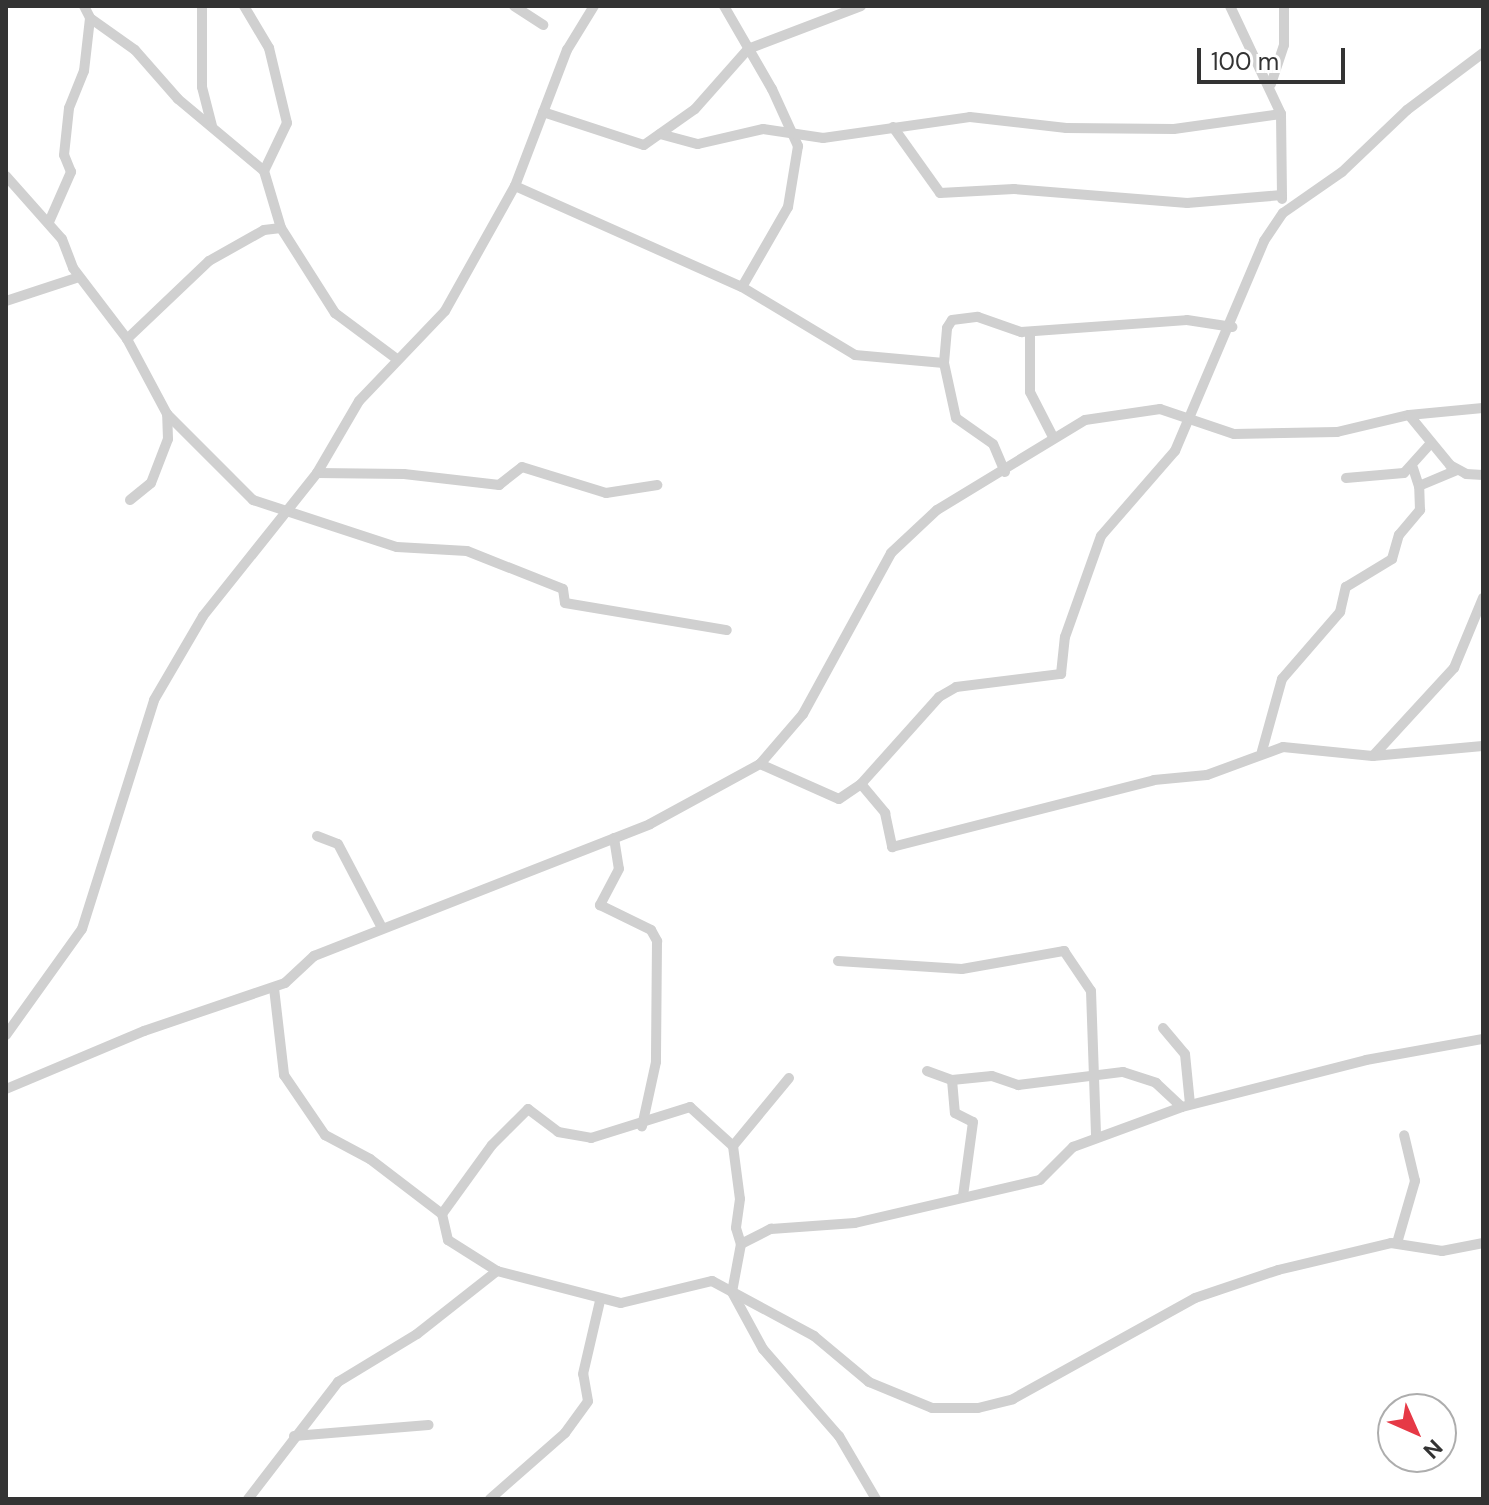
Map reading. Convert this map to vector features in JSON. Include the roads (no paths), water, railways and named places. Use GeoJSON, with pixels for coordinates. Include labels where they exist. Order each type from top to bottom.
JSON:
{"type":"FeatureCollection","features":[{"type":"Feature","properties":{"kind":"street"},"geometry":{"type":"LineString","coordinates":[[84,6],[90,18],[135,50],[213,129],[264,171],[281,228],[335,313],[397,359]]}},
{"type":"Feature","properties":{"kind":"street"},"geometry":{"type":"LineString","coordinates":[[202,6],[202,87],[213,129]]}},
{"type":"Feature","properties":{"kind":"street"},"geometry":{"type":"LineString","coordinates":[[244,6],[264,34],[287,123],[264,171]]}},
{"type":"Feature","properties":{"kind":"street"},"geometry":{"type":"LineString","coordinates":[[514,6],[543,25]]}},
{"type":"Feature","properties":{"kind":"street"},"geometry":{"type":"LineString","coordinates":[[6,1035],[89,915],[114,818],[141,751],[154,700],[203,616],[317,473],[359,401],[445,311],[515,186],[567,50],[594,6]]}},
{"type":"Feature","properties":{"kind":"street"},"geometry":{"type":"LineString","coordinates":[[724,6],[794,134],[798,156],[792,195],[742,287]]}},
{"type":"Feature","properties":{"kind":"street"},"geometry":{"type":"LineString","coordinates":[[543,112],[639,146],[695,109],[748,49],[861,6]]}},
{"type":"Feature","properties":{"kind":"street"},"geometry":{"type":"LineString","coordinates":[[1230,6],[1271,84],[1281,114],[1283,213]]}},
{"type":"Feature","properties":{"kind":"street"},"geometry":{"type":"LineString","coordinates":[[1271,84],[1284,45],[1284,6]]}},
{"type":"Feature","properties":{"kind":"street"},"geometry":{"type":"LineString","coordinates":[[49,222],[71,172],[64,155],[69,108],[84,71],[90,18]]}},
{"type":"Feature","properties":{"kind":"street"},"geometry":{"type":"LineString","coordinates":[[760,764],[833,798],[861,784],[939,697],[956,687],[970,681],[1061,674],[1065,637],[1101,536],[1165,466],[1232,327],[1260,250],[1283,213],[1342,172],[1407,110],[1483,53]]}},
{"type":"Feature","properties":{"kind":"street"},"geometry":{"type":"LineString","coordinates":[[660,134],[707,144],[763,129],[823,138],[970,117],[1066,128],[1174,129],[1281,114]]}},
{"type":"Feature","properties":{"kind":"street"},"geometry":{"type":"LineString","coordinates":[[893,127],[940,193],[1057,191],[1187,203],[1282,195]]}},
{"type":"Feature","properties":{"kind":"street"},"geometry":{"type":"LineString","coordinates":[[6,176],[49,222],[79,277],[127,339],[167,414],[245,494],[284,513],[352,529],[397,547],[467,551],[563,589],[565,603],[727,630]]}},
{"type":"Feature","properties":{"kind":"street"},"geometry":{"type":"LineString","coordinates":[[515,186],[742,287],[855,355],[944,363]]}},
{"type":"Feature","properties":{"kind":"street"},"geometry":{"type":"LineString","coordinates":[[127,339],[209,261],[264,230],[281,228]]}},
{"type":"Feature","properties":{"kind":"street"},"geometry":{"type":"LineString","coordinates":[[6,301],[79,277]]}},
{"type":"Feature","properties":{"kind":"street"},"geometry":{"type":"LineString","coordinates":[[1005,472],[993,444],[956,418],[944,363],[947,328],[952,320],[978,317],[1030,332],[1187,320],[1232,327]]}},
{"type":"Feature","properties":{"kind":"street"},"geometry":{"type":"LineString","coordinates":[[1030,332],[1030,392],[1053,437]]}},
{"type":"Feature","properties":{"kind":"street"},"geometry":{"type":"LineString","coordinates":[[6,1089],[144,1031],[274,988],[314,956],[381,926],[512,881],[682,809],[760,764],[803,714],[891,553],[937,510],[1005,472],[1053,437],[1092,418],[1160,409],[1238,434],[1337,432],[1409,415],[1483,408]]}},
{"type":"Feature","properties":{"kind":"street"},"geometry":{"type":"LineString","coordinates":[[130,500],[151,483],[168,439],[167,414]]}},
{"type":"Feature","properties":{"kind":"street"},"geometry":{"type":"LineString","coordinates":[[1409,415],[1457,470]]}},
{"type":"Feature","properties":{"kind":"street"},"geometry":{"type":"LineString","coordinates":[[1346,478],[1392,476],[1413,468],[1431,443]]}},
{"type":"Feature","properties":{"kind":"street"},"geometry":{"type":"LineString","coordinates":[[317,473],[404,474],[499,485],[522,467],[606,493],[657,485]]}},
{"type":"Feature","properties":{"kind":"street"},"geometry":{"type":"LineString","coordinates":[[1262,751],[1282,679],[1340,612],[1346,587],[1392,559],[1399,535],[1420,510],[1419,486],[1413,468]]}},
{"type":"Feature","properties":{"kind":"street"},"geometry":{"type":"LineString","coordinates":[[1419,486],[1457,470],[1483,475]]}},
{"type":"Feature","properties":{"kind":"street"},"geometry":{"type":"LineString","coordinates":[[1373,756],[1454,668],[1483,598]]}},
{"type":"Feature","properties":{"kind":"street"},"geometry":{"type":"LineString","coordinates":[[861,784],[885,813],[892,847],[1154,780],[1207,775],[1262,751],[1294,747],[1373,756],[1483,746]]}},
{"type":"Feature","properties":{"kind":"street"},"geometry":{"type":"LineString","coordinates":[[317,836],[338,844],[381,926]]}},
{"type":"Feature","properties":{"kind":"street"},"geometry":{"type":"LineString","coordinates":[[614,838],[619,869],[600,905],[651,930],[657,941],[656,1062],[642,1126]]}},
{"type":"Feature","properties":{"kind":"street"},"geometry":{"type":"LineString","coordinates":[[838,961],[962,969],[1064,951],[1091,991],[1090,1072],[1096,1136]]}},
{"type":"Feature","properties":{"kind":"street"},"geometry":{"type":"LineString","coordinates":[[274,988],[284,1075],[325,1135],[370,1159],[442,1214],[448,1240],[497,1271],[600,1301],[628,1302],[706,1281],[814,1336],[869,1382],[932,1408],[978,1408],[1040,1385],[1080,1365],[1111,1341],[1195,1298],[1278,1270],[1397,1243],[1442,1251],[1483,1243]]}},
{"type":"Feature","properties":{"kind":"street"},"geometry":{"type":"LineString","coordinates":[[1163,1028],[1185,1054],[1186,1106]]}},
{"type":"Feature","properties":{"kind":"street"},"geometry":{"type":"LineString","coordinates":[[741,1244],[771,1229],[855,1223],[1040,1180],[1073,1147],[1096,1136],[1186,1106],[1366,1060],[1483,1039]]}},
{"type":"Feature","properties":{"kind":"street"},"geometry":{"type":"LineString","coordinates":[[927,1071],[952,1080],[992,1076],[1018,1085],[1090,1072],[1146,1078],[1186,1106]]}},
{"type":"Feature","properties":{"kind":"street"},"geometry":{"type":"LineString","coordinates":[[733,1146],[789,1078]]}},
{"type":"Feature","properties":{"kind":"street"},"geometry":{"type":"LineString","coordinates":[[952,1080],[955,1113],[973,1122],[963,1196]]}},
{"type":"Feature","properties":{"kind":"street"},"geometry":{"type":"LineString","coordinates":[[442,1214],[492,1145],[528,1109],[558,1132],[583,1137],[642,1126],[690,1107],[733,1146],[740,1199],[736,1228],[741,1244],[732,1292],[763,1349],[839,1436],[876,1499]]}},
{"type":"Feature","properties":{"kind":"street"},"geometry":{"type":"LineString","coordinates":[[1397,1243],[1415,1181],[1404,1135]]}},
{"type":"Feature","properties":{"kind":"street"},"geometry":{"type":"LineString","coordinates":[[248,1499],[338,1382],[417,1334],[497,1271]]}},
{"type":"Feature","properties":{"kind":"street"},"geometry":{"type":"LineString","coordinates":[[490,1499],[565,1433],[588,1401],[583,1374],[600,1301]]}},
{"type":"Feature","properties":{"kind":"street"},"geometry":{"type":"LineString","coordinates":[[294,1436],[429,1425]]}}]}
